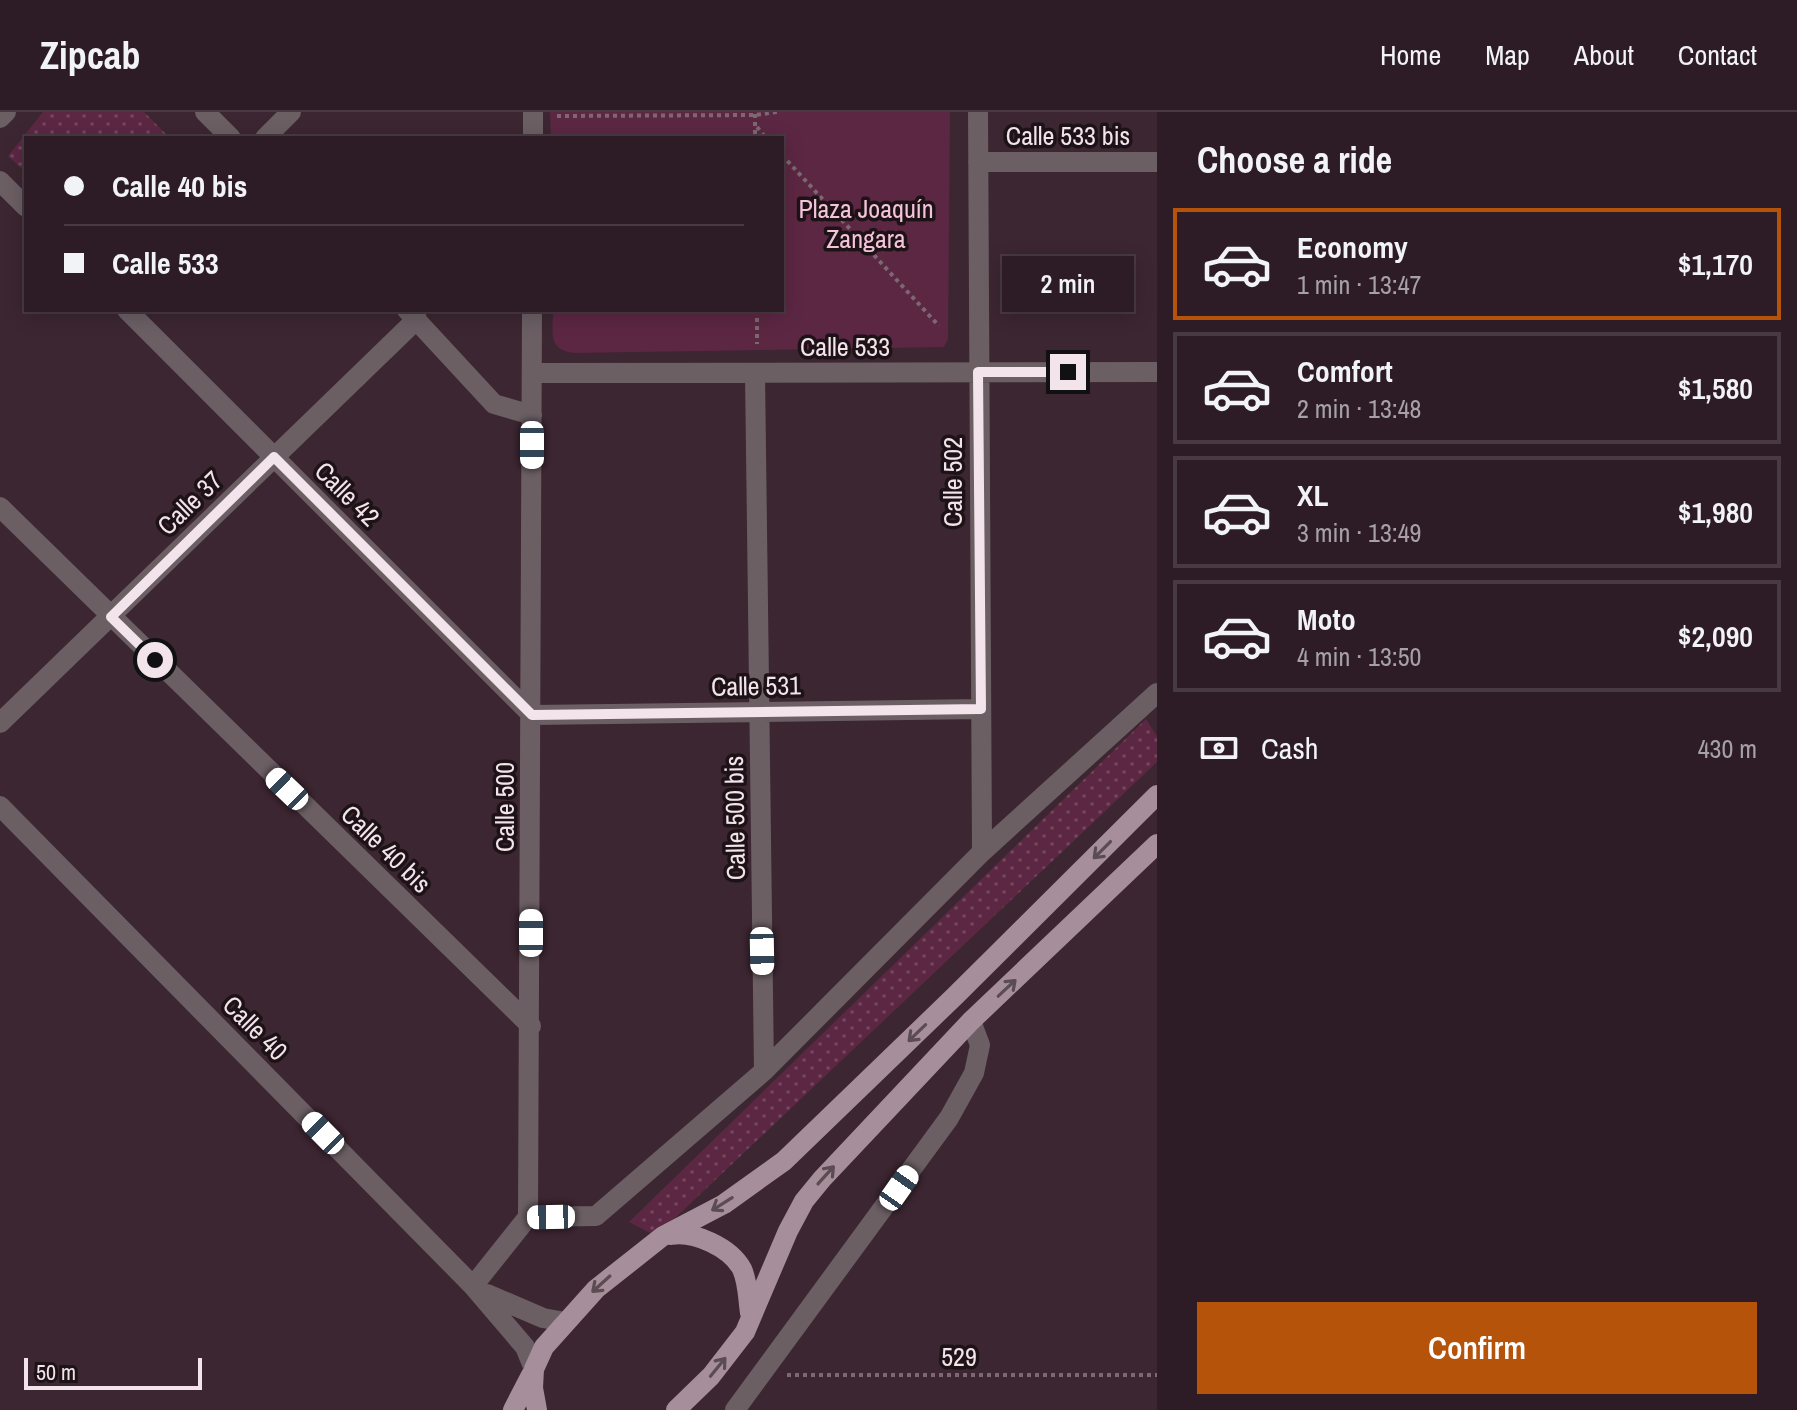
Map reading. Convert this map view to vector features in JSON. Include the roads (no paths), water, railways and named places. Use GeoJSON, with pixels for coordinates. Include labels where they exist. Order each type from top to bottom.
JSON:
{"type":"FeatureCollection","features":[{"type":"Feature","properties":{"kind":"main road"},"geometry":{"type":"LineString","coordinates":[[513,1410],[544,1347],[605,1281],[663,1236],[724,1204],[784,1161],[1157,795]]}},
{"type":"Feature","properties":{"kind":"main road"},"geometry":{"type":"LineString","coordinates":[[676,1410],[711,1376],[745,1332],[774,1260],[804,1201],[971,1021],[1157,844]]}},
{"type":"Feature","properties":{"kind":"main road"},"geometry":{"type":"LineString","coordinates":[[663,1236],[693,1235],[731,1257],[740,1266],[745,1278],[751,1317]]}},
{"type":"Feature","properties":{"kind":"main road"},"geometry":{"type":"LineString","coordinates":[[534,1369],[537,1410]]}},
{"type":"Feature","properties":{"kind":"street"},"geometry":{"type":"LineString","coordinates":[[0,118],[6,112]]}},
{"type":"Feature","properties":{"kind":"street"},"geometry":{"type":"LineString","coordinates":[[205,112],[229,136]]}},
{"type":"Feature","properties":{"kind":"street"},"geometry":{"type":"LineString","coordinates":[[267,136],[291,112]]}},
{"type":"Feature","properties":{"kind":"street"},"geometry":{"type":"LineString","coordinates":[[533,112],[533,136]]}},
{"type":"Feature","properties":{"kind":"street","name":"Calle 502"},"geometry":{"type":"LineString","coordinates":[[978,112],[982,852]]}},
{"type":"Feature","properties":{"kind":"street","name":"Calle 533 bis"},"geometry":{"type":"LineString","coordinates":[[978,162],[1157,162]]}},
{"type":"Feature","properties":{"kind":"street"},"geometry":{"type":"LineString","coordinates":[[0,181],[24,205]]}},
{"type":"Feature","properties":{"kind":"street","name":"Calle 42"},"geometry":{"type":"LineString","coordinates":[[129,312],[532,715]]}},
{"type":"Feature","properties":{"kind":"street","name":"Calle 500"},"geometry":{"type":"LineString","coordinates":[[528,1217],[532,312]]}},
{"type":"Feature","properties":{"kind":"street"},"geometry":{"type":"LineString","coordinates":[[412,315],[494,404],[532,415]]}},
{"type":"Feature","properties":{"kind":"street","name":"Calle 37"},"geometry":{"type":"LineString","coordinates":[[0,723],[274,457],[412,315]]}},
{"type":"Feature","properties":{"kind":"street","name":"Calle 533"},"geometry":{"type":"LineString","coordinates":[[532,373],[1157,372]]}},
{"type":"Feature","properties":{"kind":"street","name":"Calle 500 bis"},"geometry":{"type":"LineString","coordinates":[[755,373],[764,1071]]}},
{"type":"Feature","properties":{"kind":"street","name":"Calle 40 bis"},"geometry":{"type":"LineString","coordinates":[[0,507],[531,1026]]}},
{"type":"Feature","properties":{"kind":"street"},"geometry":{"type":"LineString","coordinates":[[473,1286],[528,1217],[596,1216],[764,1071],[982,852],[1157,693]]}},
{"type":"Feature","properties":{"kind":"street","name":"Calle 531"},"geometry":{"type":"LineString","coordinates":[[532,715],[981,709]]}},
{"type":"Feature","properties":{"kind":"street","name":"Calle 40"},"geometry":{"type":"LineString","coordinates":[[0,806],[473,1286],[525,1347],[534,1369]]}},
{"type":"Feature","properties":{"kind":"street"},"geometry":{"type":"LineString","coordinates":[[735,1410],[949,1118],[974,1073],[980,1045],[971,1021]]}},
{"type":"Feature","properties":{"kind":"street","name":"Calle 40"},"geometry":{"type":"LineString","coordinates":[[473,1286],[522,1310],[565,1322]]}},
{"type":"Feature","properties":{"kind":"park label","name":"Plaza Joaquín Zangara"},"geometry":{"type":"Point","coordinates":[866,224]}}]}
